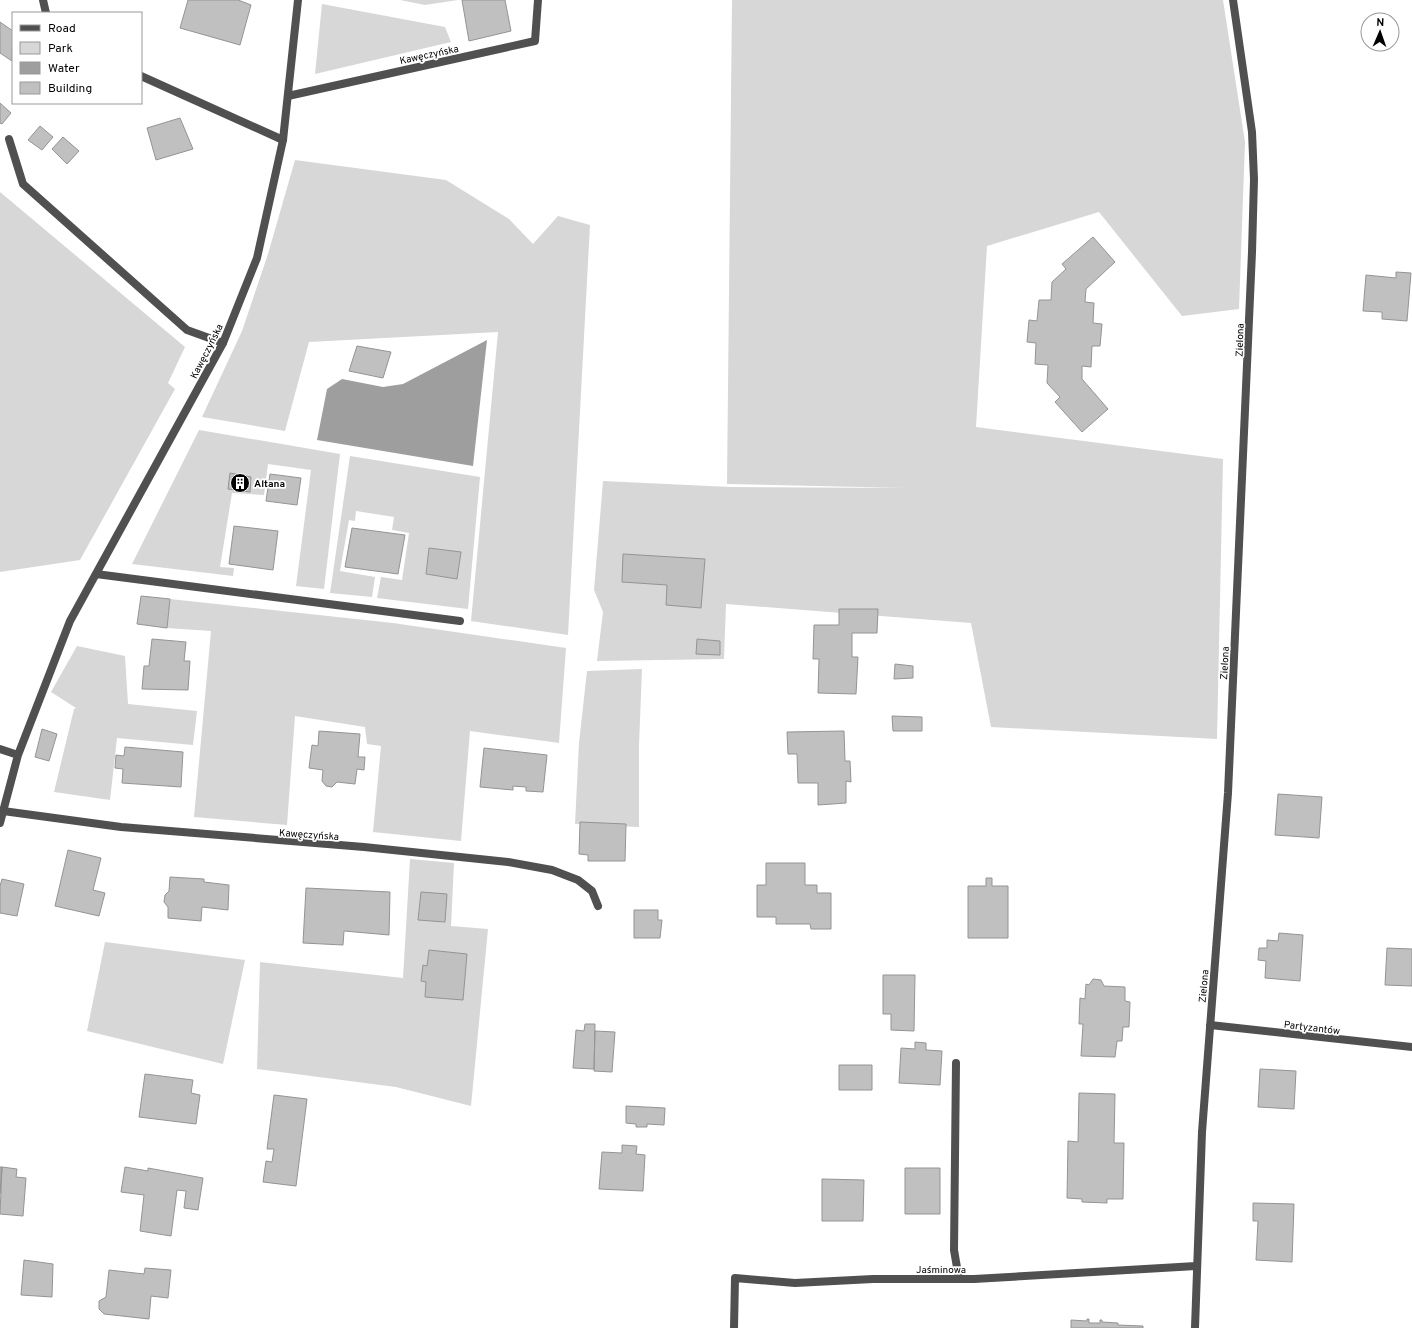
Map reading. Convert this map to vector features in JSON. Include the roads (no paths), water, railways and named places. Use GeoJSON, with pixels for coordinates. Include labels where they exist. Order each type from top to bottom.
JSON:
{"type":"FeatureCollection","features":[{"type":"Feature","properties":{"kind":"street"},"geometry":{"type":"LineString","coordinates":[[43,0],[46,12]]}},
{"type":"Feature","properties":{"kind":"street","name":"Kawęczyńska"},"geometry":{"type":"LineString","coordinates":[[0,823],[18,755],[70,622],[223,343],[256,258],[283,140],[298,0]]}},
{"type":"Feature","properties":{"kind":"street","name":"Kawęczyńska"},"geometry":{"type":"LineString","coordinates":[[288,96],[535,41],[538,0]]}},
{"type":"Feature","properties":{"kind":"street","name":"Zielona"},"geometry":{"type":"LineString","coordinates":[[1195,1328],[1196,1266],[1202,1132],[1228,794],[1254,206],[1252,132],[1233,0]]}},
{"type":"Feature","properties":{"kind":"street"},"geometry":{"type":"LineString","coordinates":[[142,76],[283,140]]}},
{"type":"Feature","properties":{"kind":"street"},"geometry":{"type":"LineString","coordinates":[[8,139],[22,184],[187,330],[223,343]]}},
{"type":"Feature","properties":{"kind":"street"},"geometry":{"type":"LineString","coordinates":[[96,574],[460,621]]}},
{"type":"Feature","properties":{"kind":"street"},"geometry":{"type":"LineString","coordinates":[[0,749],[18,755]]}},
{"type":"Feature","properties":{"kind":"street","name":"Kawęczyńska"},"geometry":{"type":"LineString","coordinates":[[3,811],[121,827],[364,847],[508,862],[552,870],[578,880],[592,891],[598,906]]}},
{"type":"Feature","properties":{"kind":"street","name":"Partyzantów"},"geometry":{"type":"LineString","coordinates":[[1210,1025],[1412,1047]]}},
{"type":"Feature","properties":{"kind":"street"},"geometry":{"type":"LineString","coordinates":[[956,1063],[954,1250],[959,1279]]}},
{"type":"Feature","properties":{"kind":"street","name":"Jaśminowa"},"geometry":{"type":"LineString","coordinates":[[734,1328],[736,1278],[795,1283],[873,1278],[959,1279],[1196,1266]]}},
{"type":"Feature","properties":{"kind":"water"},"geometry":{"type":"Polygon","coordinates":[[[487,340],[473,466],[317,440],[327,389],[342,379],[383,387],[403,384],[487,340]]]}},
{"type":"Feature","properties":{"kind":"place","name":"Altana"},"geometry":{"type":"Point","coordinates":[240,483]}}]}
